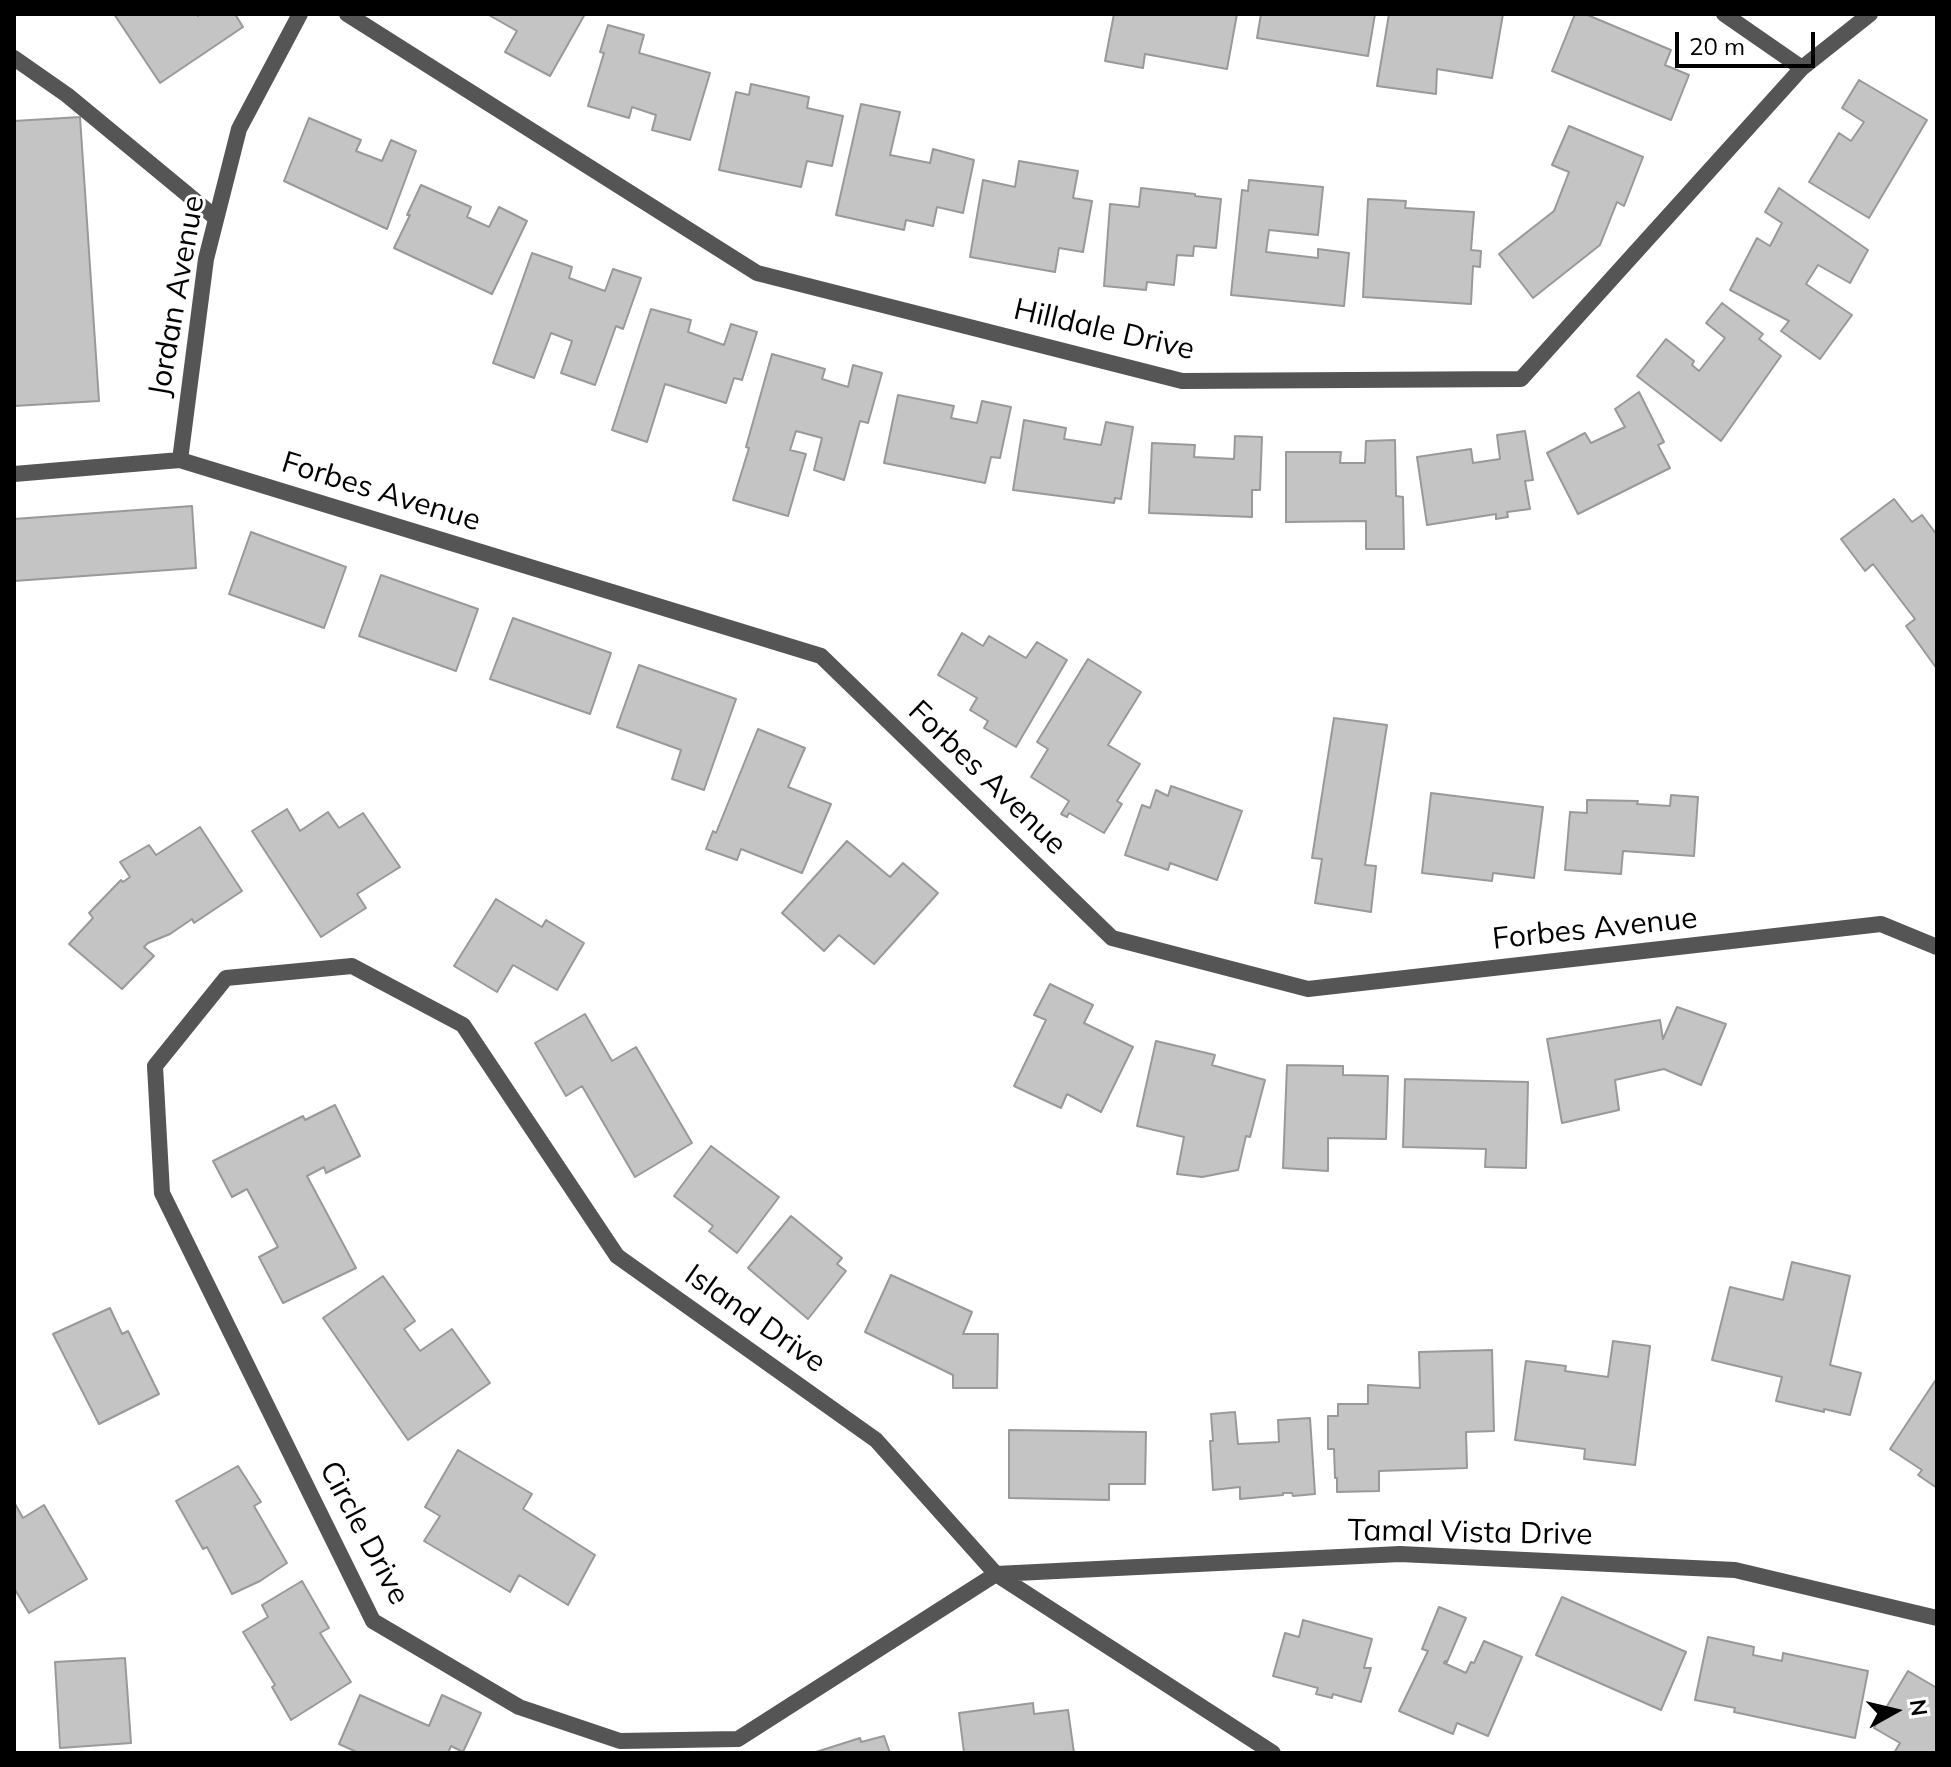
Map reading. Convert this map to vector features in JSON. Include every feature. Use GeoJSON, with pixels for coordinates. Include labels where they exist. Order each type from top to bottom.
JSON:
{"type":"FeatureCollection","features":[{"type":"Feature","properties":{"kind":"street","name":"Jordan Avenue"},"geometry":{"type":"LineString","coordinates":[[180,460],[206,259],[239,129],[300,14]]}},
{"type":"Feature","properties":{"kind":"street","name":"Hilldale Drive"},"geometry":{"type":"LineString","coordinates":[[347,14],[757,273],[1182,381],[1521,379],[1802,68],[1870,14]]}},
{"type":"Feature","properties":{"kind":"street"},"geometry":{"type":"LineString","coordinates":[[1724,14],[1802,68]]}},
{"type":"Feature","properties":{"kind":"street"},"geometry":{"type":"LineString","coordinates":[[14,58],[67,95],[216,218]]}},
{"type":"Feature","properties":{"kind":"street","name":"Forbes Avenue"},"geometry":{"type":"LineString","coordinates":[[14,474],[180,460],[821,656],[1112,938],[1308,989],[1881,924],[1937,947]]}},
{"type":"Feature","properties":{"kind":"street","name":"Island Drive"},"geometry":{"type":"LineString","coordinates":[[226,978],[352,966],[463,1025],[617,1256],[876,1440],[996,1574],[1273,1753]]}},
{"type":"Feature","properties":{"kind":"street","name":"Circle Drive"},"geometry":{"type":"LineString","coordinates":[[226,978],[155,1066],[162,1193],[373,1621],[519,1707],[620,1741],[738,1739],[996,1574]]}},
{"type":"Feature","properties":{"kind":"street","name":"Tamal Vista Drive"},"geometry":{"type":"LineString","coordinates":[[996,1574],[1400,1554],[1735,1570],[1937,1618]]}},
{"type":"Feature","properties":{"kind":"building"},"geometry":{"type":"Polygon","coordinates":[[[114,14],[235,14],[243,27],[160,83],[114,14]]]}},
{"type":"Feature","properties":{"kind":"building"},"geometry":{"type":"Polygon","coordinates":[[[487,14],[585,14],[550,76],[505,52],[517,31],[487,14]]]}},
{"type":"Feature","properties":{"kind":"building"},"geometry":{"type":"Polygon","coordinates":[[[1114,14],[1237,14],[1227,69],[1145,54],[1143,68],[1105,61],[1114,14]]]}},
{"type":"Feature","properties":{"kind":"building"},"geometry":{"type":"Polygon","coordinates":[[[1261,14],[1375,14],[1368,56],[1257,38],[1261,14]]]}},
{"type":"Feature","properties":{"kind":"building"},"geometry":{"type":"Polygon","coordinates":[[[1389,14],[1503,14],[1492,78],[1437,69],[1436,94],[1377,86],[1389,14]]]}},
{"type":"Feature","properties":{"kind":"building"},"geometry":{"type":"Polygon","coordinates":[[[1575,14],[1585,14],[1671,50],[1665,65],[1689,75],[1671,120],[1552,71],[1575,14]]]}},
{"type":"Feature","properties":{"kind":"building"},"geometry":{"type":"Polygon","coordinates":[[[608,25],[644,35],[639,53],[710,73],[690,140],[652,130],[656,115],[632,107],[629,118],[588,106],[604,53],[600,52],[608,25]]]}},
{"type":"Feature","properties":{"kind":"building"},"geometry":{"type":"Polygon","coordinates":[[[1859,80],[1927,120],[1869,218],[1809,182],[1839,133],[1851,141],[1864,122],[1842,108],[1859,80]]]}},
{"type":"Feature","properties":{"kind":"building"},"geometry":{"type":"Polygon","coordinates":[[[751,84],[809,97],[807,108],[843,116],[832,166],[807,161],[801,187],[719,170],[736,92],[749,95],[751,84]]]}},
{"type":"Feature","properties":{"kind":"building"},"geometry":{"type":"Polygon","coordinates":[[[861,104],[900,112],[890,155],[930,163],[933,149],[974,160],[963,213],[937,207],[933,226],[906,220],[904,230],[836,215],[861,104]]]}},
{"type":"Feature","properties":{"kind":"building"},"geometry":{"type":"Polygon","coordinates":[[[80,117],[99,401],[14,406],[14,121],[80,117]]]}},
{"type":"Feature","properties":{"kind":"building"},"geometry":{"type":"Polygon","coordinates":[[[309,118],[361,140],[356,151],[382,161],[391,140],[416,151],[387,229],[284,181],[309,118]]]}},
{"type":"Feature","properties":{"kind":"building"},"geometry":{"type":"Polygon","coordinates":[[[1569,126],[1643,157],[1624,206],[1617,202],[1600,245],[1533,298],[1499,254],[1554,211],[1569,172],[1552,165],[1569,126]]]}},
{"type":"Feature","properties":{"kind":"building"},"geometry":{"type":"Polygon","coordinates":[[[1019,161],[1078,171],[1073,198],[1092,201],[1083,252],[1059,248],[1055,272],[970,257],[983,180],[1015,187],[1019,161]]]}},
{"type":"Feature","properties":{"kind":"building"},"geometry":{"type":"Polygon","coordinates":[[[1249,180],[1323,187],[1318,235],[1269,230],[1266,252],[1318,258],[1318,249],[1349,253],[1344,306],[1231,295],[1242,190],[1248,191],[1249,180]]]}},
{"type":"Feature","properties":{"kind":"building"},"geometry":{"type":"Polygon","coordinates":[[[421,185],[471,207],[467,217],[489,227],[499,207],[527,221],[492,294],[394,248],[421,185]]]}},
{"type":"Feature","properties":{"kind":"building"},"geometry":{"type":"Polygon","coordinates":[[[1141,188],[1221,199],[1216,248],[1194,246],[1193,256],[1177,255],[1174,285],[1147,282],[1146,290],[1104,286],[1110,204],[1139,207],[1141,188]]]}},
{"type":"Feature","properties":{"kind":"building"},"geometry":{"type":"Polygon","coordinates":[[[1779,188],[1868,250],[1850,283],[1818,265],[1806,284],[1852,315],[1820,359],[1781,331],[1789,321],[1730,290],[1757,238],[1770,246],[1782,223],[1765,212],[1779,188]]]}},
{"type":"Feature","properties":{"kind":"building"},"geometry":{"type":"Polygon","coordinates":[[[1368,199],[1406,201],[1405,208],[1474,212],[1471,250],[1481,251],[1480,267],[1473,266],[1471,304],[1363,297],[1368,199]]]}},
{"type":"Feature","properties":{"kind":"building"},"geometry":{"type":"Polygon","coordinates":[[[532,253],[572,267],[569,278],[605,291],[613,269],[641,278],[623,329],[616,326],[595,385],[561,373],[572,341],[551,333],[534,378],[493,363],[532,253]]]}},
{"type":"Feature","properties":{"kind":"building"},"geometry":{"type":"Polygon","coordinates":[[[1722,303],[1763,334],[1759,339],[1781,356],[1721,441],[1637,376],[1666,339],[1694,361],[1692,365],[1699,371],[1725,338],[1706,323],[1722,303]]]}},
{"type":"Feature","properties":{"kind":"building"},"geometry":{"type":"Polygon","coordinates":[[[651,309],[691,320],[688,332],[724,345],[731,324],[757,332],[742,380],[734,378],[726,403],[665,384],[647,442],[612,430],[651,309]]]}},
{"type":"Feature","properties":{"kind":"building"},"geometry":{"type":"Polygon","coordinates":[[[772,354],[825,369],[822,379],[848,387],[853,365],[882,373],[868,423],[860,421],[844,480],[814,470],[822,438],[796,431],[790,450],[806,454],[788,516],[733,500],[772,354]]]}},
{"type":"Feature","properties":{"kind":"building"},"geometry":{"type":"Polygon","coordinates":[[[1639,392],[1664,442],[1658,445],[1670,468],[1578,514],[1547,453],[1585,433],[1591,443],[1625,427],[1615,409],[1639,392]]]}},
{"type":"Feature","properties":{"kind":"building"},"geometry":{"type":"Polygon","coordinates":[[[898,395],[954,406],[951,418],[977,423],[982,401],[1011,407],[1000,458],[991,457],[985,483],[884,463],[898,395]]]}},
{"type":"Feature","properties":{"kind":"building"},"geometry":{"type":"Polygon","coordinates":[[[1024,420],[1066,428],[1064,439],[1101,445],[1106,422],[1133,427],[1121,499],[1115,498],[1114,503],[1013,490],[1024,420]]]}},
{"type":"Feature","properties":{"kind":"building"},"geometry":{"type":"Polygon","coordinates":[[[1525,431],[1533,480],[1525,481],[1530,509],[1507,512],[1508,517],[1496,519],[1496,514],[1427,525],[1417,457],[1471,449],[1473,463],[1500,459],[1497,435],[1525,431]]]}},
{"type":"Feature","properties":{"kind":"building"},"geometry":{"type":"Polygon","coordinates":[[[1235,436],[1262,437],[1260,490],[1252,490],[1252,517],[1149,513],[1152,443],[1195,445],[1194,457],[1234,459],[1235,436]]]}},
{"type":"Feature","properties":{"kind":"building"},"geometry":{"type":"Polygon","coordinates":[[[1395,440],[1396,496],[1403,497],[1404,549],[1366,549],[1366,521],[1286,522],[1286,452],[1341,452],[1340,463],[1365,463],[1366,441],[1395,440]]]}},
{"type":"Feature","properties":{"kind":"building"},"geometry":{"type":"Polygon","coordinates":[[[1894,499],[1912,522],[1922,515],[1937,535],[1937,669],[1906,626],[1915,619],[1873,564],[1865,571],[1841,539],[1894,499]]]}},
{"type":"Feature","properties":{"kind":"building"},"geometry":{"type":"Polygon","coordinates":[[[192,506],[196,568],[14,581],[14,519],[192,506]]]}},
{"type":"Feature","properties":{"kind":"building"},"geometry":{"type":"Polygon","coordinates":[[[251,532],[346,567],[324,628],[229,594],[251,532]]]}},
{"type":"Feature","properties":{"kind":"building"},"geometry":{"type":"Polygon","coordinates":[[[381,575],[478,609],[456,671],[359,636],[381,575]]]}},
{"type":"Feature","properties":{"kind":"building"},"geometry":{"type":"Polygon","coordinates":[[[513,618],[611,653],[590,714],[490,679],[513,618]]]}},
{"type":"Feature","properties":{"kind":"building"},"geometry":{"type":"Polygon","coordinates":[[[962,633],[983,646],[989,636],[1026,658],[1037,642],[1067,660],[1016,747],[984,728],[988,721],[970,710],[977,698],[938,675],[962,633]]]}},
{"type":"Feature","properties":{"kind":"building"},"geometry":{"type":"Polygon","coordinates":[[[1088,659],[1141,692],[1108,745],[1140,764],[1117,801],[1122,804],[1104,833],[1069,813],[1067,817],[1061,814],[1069,801],[1031,777],[1048,749],[1037,742],[1088,659]]]}},
{"type":"Feature","properties":{"kind":"building"},"geometry":{"type":"Polygon","coordinates":[[[639,665],[736,699],[704,790],[672,779],[681,750],[617,727],[639,665]]]}},
{"type":"Feature","properties":{"kind":"building"},"geometry":{"type":"Polygon","coordinates":[[[1334,718],[1387,725],[1365,865],[1376,866],[1371,912],[1315,903],[1322,859],[1312,858],[1334,718]]]}},
{"type":"Feature","properties":{"kind":"building"},"geometry":{"type":"Polygon","coordinates":[[[758,729],[805,748],[788,787],[831,804],[802,873],[741,849],[737,860],[706,849],[713,831],[716,833],[758,729]]]}},
{"type":"Feature","properties":{"kind":"building"},"geometry":{"type":"Polygon","coordinates":[[[1171,786],[1242,811],[1217,880],[1170,863],[1168,870],[1125,855],[1142,805],[1150,808],[1156,790],[1168,796],[1171,786]]]}},
{"type":"Feature","properties":{"kind":"building"},"geometry":{"type":"Polygon","coordinates":[[[1431,793],[1543,807],[1534,878],[1493,873],[1492,881],[1422,873],[1431,793]]]}},
{"type":"Feature","properties":{"kind":"building"},"geometry":{"type":"Polygon","coordinates":[[[1671,795],[1698,797],[1694,856],[1623,851],[1621,874],[1565,870],[1570,812],[1587,813],[1587,800],[1638,801],[1637,804],[1670,806],[1671,795]]]}},
{"type":"Feature","properties":{"kind":"building"},"geometry":{"type":"Polygon","coordinates":[[[287,809],[300,831],[328,812],[339,828],[363,813],[400,867],[357,894],[366,908],[321,937],[252,831],[287,809]]]}},
{"type":"Feature","properties":{"kind":"building"},"geometry":{"type":"Polygon","coordinates":[[[200,827],[242,891],[194,923],[192,919],[170,934],[148,943],[144,947],[154,956],[122,989],[69,944],[93,918],[89,913],[121,880],[123,882],[130,877],[120,862],[149,845],[156,855],[200,827]]]}},
{"type":"Feature","properties":{"kind":"building"},"geometry":{"type":"Polygon","coordinates":[[[847,841],[890,877],[903,863],[938,893],[874,964],[839,935],[824,951],[782,913],[847,841]]]}},
{"type":"Feature","properties":{"kind":"building"},"geometry":{"type":"Polygon","coordinates":[[[496,899],[542,927],[546,920],[584,943],[557,990],[513,965],[497,992],[454,966],[496,899]]]}},
{"type":"Feature","properties":{"kind":"building"},"geometry":{"type":"Polygon","coordinates":[[[1050,984],[1093,1005],[1084,1023],[1133,1047],[1101,1112],[1067,1094],[1061,1108],[1014,1086],[1046,1020],[1034,1015],[1050,984]]]}},
{"type":"Feature","properties":{"kind":"building"},"geometry":{"type":"Polygon","coordinates":[[[1677,1007],[1726,1024],[1701,1085],[1664,1069],[1615,1080],[1619,1110],[1562,1123],[1547,1039],[1660,1020],[1663,1039],[1677,1007]]]}},
{"type":"Feature","properties":{"kind":"building"},"geometry":{"type":"Polygon","coordinates":[[[585,1014],[612,1061],[636,1047],[692,1143],[635,1177],[582,1086],[566,1096],[535,1043],[585,1014]]]}},
{"type":"Feature","properties":{"kind":"building"},"geometry":{"type":"Polygon","coordinates":[[[1156,1041],[1215,1055],[1212,1065],[1265,1080],[1238,1170],[1202,1177],[1177,1174],[1184,1137],[1137,1126],[1156,1041]]]}},
{"type":"Feature","properties":{"kind":"building"},"geometry":{"type":"Polygon","coordinates":[[[1287,1065],[1343,1066],[1343,1075],[1388,1076],[1386,1139],[1328,1138],[1328,1171],[1283,1168],[1287,1065]]]}},
{"type":"Feature","properties":{"kind":"building"},"geometry":{"type":"Polygon","coordinates":[[[1405,1079],[1528,1082],[1526,1168],[1485,1167],[1486,1149],[1403,1147],[1405,1079]]]}},
{"type":"Feature","properties":{"kind":"building"},"geometry":{"type":"Polygon","coordinates":[[[335,1105],[360,1156],[326,1173],[324,1167],[307,1176],[356,1268],[283,1303],[259,1257],[278,1247],[247,1189],[232,1197],[213,1161],[303,1116],[305,1120],[335,1105]]]}},
{"type":"Feature","properties":{"kind":"building"},"geometry":{"type":"Polygon","coordinates":[[[711,1146],[779,1197],[737,1253],[709,1231],[713,1226],[674,1196],[711,1146]]]}},
{"type":"Feature","properties":{"kind":"building"},"geometry":{"type":"Polygon","coordinates":[[[791,1216],[842,1258],[837,1264],[846,1271],[808,1319],[748,1268],[791,1216]]]}},
{"type":"Feature","properties":{"kind":"building"},"geometry":{"type":"Polygon","coordinates":[[[1792,1262],[1850,1276],[1830,1365],[1861,1373],[1850,1415],[1776,1401],[1782,1377],[1712,1360],[1730,1287],[1783,1300],[1792,1262]]]}},
{"type":"Feature","properties":{"kind":"building"},"geometry":{"type":"Polygon","coordinates":[[[891,1275],[972,1312],[963,1334],[998,1334],[997,1388],[953,1388],[953,1375],[865,1332],[891,1275]]]}},
{"type":"Feature","properties":{"kind":"building"},"geometry":{"type":"Polygon","coordinates":[[[383,1276],[415,1321],[404,1329],[420,1351],[452,1329],[490,1383],[408,1440],[323,1318],[383,1276]]]}},
{"type":"Feature","properties":{"kind":"building"},"geometry":{"type":"Polygon","coordinates":[[[110,1308],[122,1334],[128,1331],[159,1394],[99,1424],[53,1334],[110,1308]]]}},
{"type":"Feature","properties":{"kind":"building"},"geometry":{"type":"Polygon","coordinates":[[[1613,1341],[1650,1346],[1635,1465],[1584,1459],[1585,1449],[1515,1440],[1526,1361],[1566,1366],[1565,1371],[1608,1377],[1613,1341]]]}},
{"type":"Feature","properties":{"kind":"building"},"geometry":{"type":"Polygon","coordinates":[[[1492,1350],[1494,1431],[1466,1432],[1467,1468],[1379,1471],[1379,1491],[1337,1492],[1334,1449],[1328,1449],[1328,1416],[1338,1416],[1338,1404],[1368,1404],[1368,1385],[1420,1388],[1419,1352],[1492,1350]]]}},
{"type":"Feature","properties":{"kind":"building"},"geometry":{"type":"Polygon","coordinates":[[[1937,1378],[1937,1488],[1918,1475],[1922,1470],[1890,1449],[1937,1378]]]}},
{"type":"Feature","properties":{"kind":"building"},"geometry":{"type":"Polygon","coordinates":[[[1235,1412],[1238,1444],[1279,1442],[1278,1420],[1310,1418],[1315,1494],[1293,1496],[1292,1493],[1283,1493],[1240,1499],[1240,1487],[1213,1490],[1211,1414],[1235,1412]]]}},
{"type":"Feature","properties":{"kind":"building"},"geometry":{"type":"Polygon","coordinates":[[[1009,1430],[1146,1432],[1145,1484],[1109,1484],[1109,1500],[1009,1498],[1009,1430]]]}},
{"type":"Feature","properties":{"kind":"building"},"geometry":{"type":"Polygon","coordinates":[[[458,1450],[532,1494],[523,1509],[595,1555],[568,1605],[519,1575],[510,1592],[424,1541],[440,1516],[425,1507],[458,1450]]]}},
{"type":"Feature","properties":{"kind":"building"},"geometry":{"type":"Polygon","coordinates":[[[238,1466],[261,1502],[254,1506],[287,1563],[260,1581],[232,1594],[207,1547],[203,1549],[176,1501],[238,1466]]]}},
{"type":"Feature","properties":{"kind":"building"},"geometry":{"type":"Polygon","coordinates":[[[14,1502],[23,1518],[44,1505],[87,1579],[29,1613],[14,1588],[14,1502]]]}},
{"type":"Feature","properties":{"kind":"building"},"geometry":{"type":"Polygon","coordinates":[[[302,1581],[329,1628],[320,1633],[351,1682],[291,1720],[272,1687],[275,1685],[243,1632],[268,1617],[262,1605],[302,1581]]]}},
{"type":"Feature","properties":{"kind":"building"},"geometry":{"type":"Polygon","coordinates":[[[1562,1597],[1686,1652],[1661,1710],[1536,1655],[1562,1597]]]}},
{"type":"Feature","properties":{"kind":"building"},"geometry":{"type":"Polygon","coordinates":[[[1439,1607],[1466,1618],[1444,1663],[1466,1673],[1484,1641],[1522,1657],[1488,1736],[1457,1723],[1453,1734],[1399,1711],[1428,1651],[1422,1649],[1439,1607]]]}},
{"type":"Feature","properties":{"kind":"building"},"geometry":{"type":"Polygon","coordinates":[[[1303,1620],[1372,1639],[1364,1668],[1371,1668],[1361,1702],[1333,1694],[1332,1698],[1316,1694],[1318,1688],[1273,1676],[1285,1633],[1299,1637],[1303,1620]]]}},
{"type":"Feature","properties":{"kind":"building"},"geometry":{"type":"Polygon","coordinates":[[[1708,1637],[1754,1647],[1753,1655],[1782,1661],[1783,1653],[1868,1671],[1855,1738],[1734,1712],[1735,1708],[1695,1700],[1708,1637]]]}},
{"type":"Feature","properties":{"kind":"building"},"geometry":{"type":"Polygon","coordinates":[[[125,1658],[131,1743],[60,1748],[55,1662],[125,1658]]]}},
{"type":"Feature","properties":{"kind":"building"},"geometry":{"type":"Polygon","coordinates":[[[1908,1671],[1937,1688],[1937,1753],[1894,1753],[1900,1743],[1874,1728],[1908,1671]]]}},
{"type":"Feature","properties":{"kind":"building"},"geometry":{"type":"Polygon","coordinates":[[[360,1695],[429,1726],[442,1695],[481,1713],[463,1752],[451,1746],[448,1753],[359,1753],[339,1744],[360,1695]]]}},
{"type":"Feature","properties":{"kind":"building"},"geometry":{"type":"Polygon","coordinates":[[[1033,1703],[1034,1714],[1068,1710],[1074,1753],[964,1753],[959,1713],[1033,1703]]]}},
{"type":"Feature","properties":{"kind":"building"},"geometry":{"type":"Polygon","coordinates":[[[884,1736],[890,1753],[813,1753],[860,1738],[861,1742],[884,1736]]]}}]}
